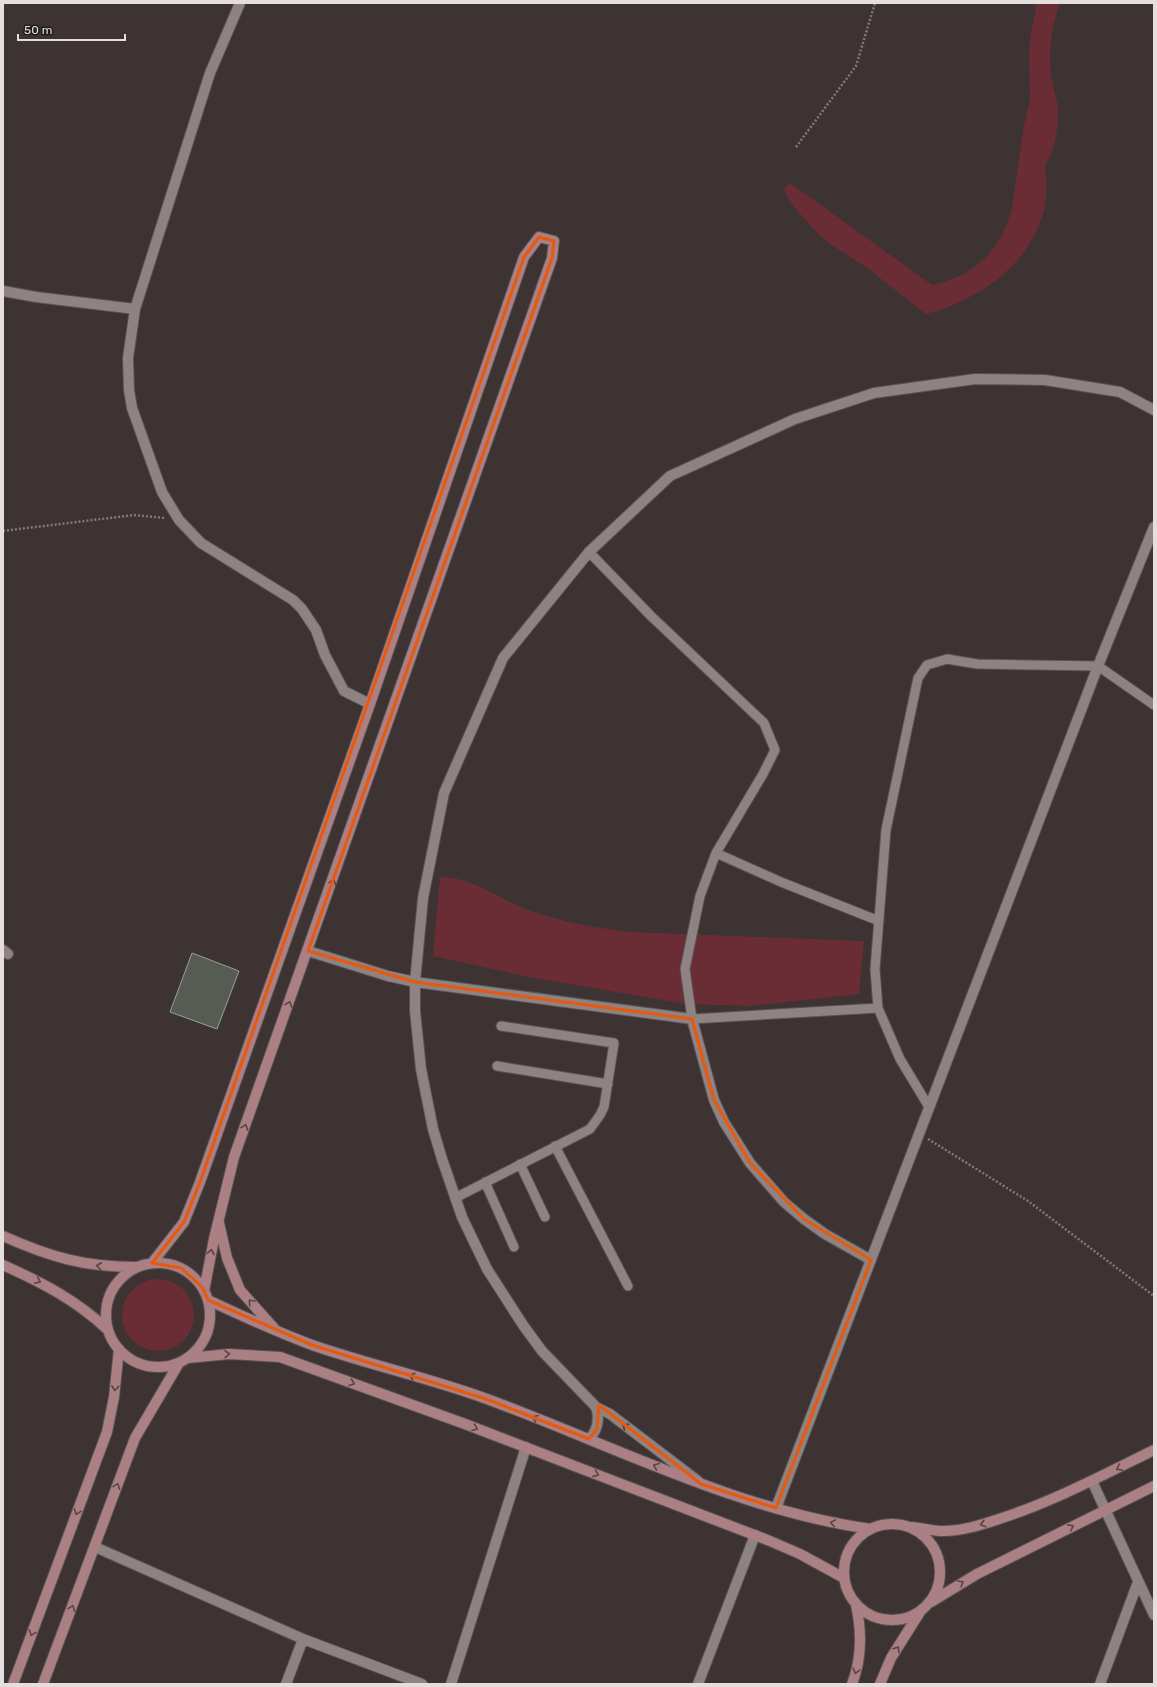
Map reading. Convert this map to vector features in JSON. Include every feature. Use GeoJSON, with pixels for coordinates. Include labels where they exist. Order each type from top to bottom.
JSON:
{"type":"FeatureCollection","features":[{"type":"Feature","properties":{"kind":"street"},"geometry":{"type":"LineString","coordinates":[[240,3],[210,73],[135,308],[128,358],[129,390],[132,408],[162,492],[179,520],[201,544],[293,600],[302,609],[316,630],[325,655],[344,691],[370,704]]}},
{"type":"Feature","properties":{"kind":"street"},"geometry":{"type":"LineString","coordinates":[[152,1263],[184,1222],[200,1182],[370,704],[524,257],[539,236],[554,241],[552,258],[308,952],[234,1157],[218,1221],[206,1295]]}},
{"type":"Feature","properties":{"kind":"street"},"geometry":{"type":"LineString","coordinates":[[3,291],[135,308]]}},
{"type":"Feature","properties":{"kind":"street"},"geometry":{"type":"LineString","coordinates":[[701,1484],[610,1414],[596,1407],[542,1351],[523,1325],[487,1269],[455,1198],[442,1159],[426,1098],[417,1040],[415,1011],[415,982],[423,898],[444,793],[503,658],[589,552],[670,476],[795,419],[874,393],[975,379],[1044,380],[1120,392],[1154,410]]}},
{"type":"Feature","properties":{"kind":"street"},"geometry":{"type":"LineString","coordinates":[[776,1508],[1098,666],[1154,527]]}},
{"type":"Feature","properties":{"kind":"street"},"geometry":{"type":"LineString","coordinates":[[308,952],[388,976],[415,982],[692,1019],[714,1100],[730,1132],[750,1163],[784,1202],[804,1219],[825,1234],[871,1260]]}},
{"type":"Feature","properties":{"kind":"street"},"geometry":{"type":"LineString","coordinates":[[218,1221],[227,1258],[240,1290],[277,1331]]}},
{"type":"Feature","properties":{"kind":"street"},"geometry":{"type":"LineString","coordinates":[[3,1236],[34,1250],[69,1261],[104,1266],[138,1267]]}},
{"type":"Feature","properties":{"kind":"street"},"geometry":{"type":"LineString","coordinates":[[3,1264],[45,1284],[81,1306],[108,1330],[119,1349],[127,1356],[147,1366],[163,1367],[179,1363],[188,1358],[203,1342],[208,1332],[210,1311],[206,1295],[193,1276],[181,1268],[167,1264],[152,1263],[138,1267],[120,1279],[109,1298],[106,1308],[108,1330]]}},
{"type":"Feature","properties":{"kind":"street"},"geometry":{"type":"LineString","coordinates":[[206,1295],[250,1320],[277,1331],[312,1344],[486,1399],[701,1484],[776,1508],[825,1521],[871,1529]]}},
{"type":"Feature","properties":{"kind":"street"},"geometry":{"type":"LineString","coordinates":[[13,1684],[107,1432],[114,1396],[119,1349]]}},
{"type":"Feature","properties":{"kind":"street"},"geometry":{"type":"LineString","coordinates":[[188,1358],[229,1354],[280,1357],[526,1447],[755,1535],[800,1554],[844,1578]]}},
{"type":"Feature","properties":{"kind":"street"},"geometry":{"type":"LineString","coordinates":[[43,1684],[135,1438],[179,1363]]}},
{"type":"Feature","properties":{"kind":"street"},"geometry":{"type":"LineString","coordinates":[[589,1440],[597,1429],[598,1422],[596,1407]]}},
{"type":"Feature","properties":{"kind":"street"},"geometry":{"type":"LineString","coordinates":[[451,1684],[526,1447]]}},
{"type":"Feature","properties":{"kind":"street"},"geometry":{"type":"LineString","coordinates":[[852,1684],[858,1664],[861,1635],[856,1605],[846,1588],[844,1578],[845,1558],[855,1540],[871,1529],[891,1524],[943,1531],[962,1529],[982,1524],[1020,1512],[1092,1481],[1154,1450]]}},
{"type":"Feature","properties":{"kind":"street"},"geometry":{"type":"LineString","coordinates":[[1092,1481],[1154,1615]]}},
{"type":"Feature","properties":{"kind":"street"},"geometry":{"type":"LineString","coordinates":[[856,1605],[873,1616],[892,1620],[907,1618],[977,1574],[1154,1486]]}},
{"type":"Feature","properties":{"kind":"street"},"geometry":{"type":"LineString","coordinates":[[880,1684],[890,1658],[938,1586],[940,1577],[937,1557],[927,1540],[911,1528],[901,1525]]}},
{"type":"Feature","properties":{"kind":"street"},"geometry":{"type":"LineString","coordinates":[[698,1684],[755,1535]]}},
{"type":"Feature","properties":{"kind":"street"},"geometry":{"type":"LineString","coordinates":[[95,1547],[303,1639],[422,1684]]}},
{"type":"Feature","properties":{"kind":"street"},"geometry":{"type":"LineString","coordinates":[[1100,1684],[1138,1582]]}},
{"type":"Feature","properties":{"kind":"street"},"geometry":{"type":"LineString","coordinates":[[286,1684],[303,1639]]}},
{"type":"Feature","properties":{"kind":"lane"},"geometry":{"type":"LineString","coordinates":[[589,552],[651,616],[764,723],[775,750],[763,774],[716,852],[700,896],[685,969],[692,1019],[878,1008]]}},
{"type":"Feature","properties":{"kind":"lane"},"geometry":{"type":"LineString","coordinates":[[930,1107],[900,1059],[878,1008],[875,969],[886,830],[918,678],[927,665],[947,659],[977,664],[1098,666],[1154,705]]}},
{"type":"Feature","properties":{"kind":"lane"},"geometry":{"type":"LineString","coordinates":[[716,852],[781,882],[879,921]]}},
{"type":"Feature","properties":{"kind":"lane"},"geometry":{"type":"LineString","coordinates":[[455,1198],[590,1129],[604,1108],[614,1043],[501,1026]]}},
{"type":"Feature","properties":{"kind":"lane"},"geometry":{"type":"LineString","coordinates":[[497,1066],[608,1084]]}},
{"type":"Feature","properties":{"kind":"lane"},"geometry":{"type":"LineString","coordinates":[[555,1146],[628,1286]]}},
{"type":"Feature","properties":{"kind":"lane"},"geometry":{"type":"LineString","coordinates":[[520,1164],[545,1218]]}},
{"type":"Feature","properties":{"kind":"lane"},"geometry":{"type":"LineString","coordinates":[[485,1182],[514,1247]]}},
{"type":"Feature","properties":{"kind":"path"},"geometry":{"type":"LineString","coordinates":[[796,147],[856,66],[875,3]]}},
{"type":"Feature","properties":{"kind":"path"},"geometry":{"type":"LineString","coordinates":[[3,532],[134,515],[179,520]]}},
{"type":"Feature","properties":{"kind":"path"},"geometry":{"type":"LineString","coordinates":[[919,1134],[1028,1201],[1154,1296]]}},
{"type":"Feature","properties":{"kind":"highlighted area"},"geometry":{"type":"Polygon","coordinates":[[[539,237],[554,241],[552,258],[308,951],[415,982],[692,1019],[714,1100],[750,1163],[804,1219],[871,1260],[776,1508],[701,1484],[599,1405],[597,1429],[589,1439],[486,1399],[312,1345],[208,1300],[202,1287],[181,1268],[152,1263],[184,1222],[200,1182],[524,257],[539,237]]]}},
{"type":"Feature","properties":{"kind":"shaded area"},"geometry":{"type":"Polygon","coordinates":[[[1037,3],[1060,3],[1050,47],[1050,66],[1058,110],[1058,121],[1052,152],[1045,167],[1047,181],[1046,200],[1037,231],[1027,248],[1014,264],[999,278],[964,300],[926,314],[866,267],[833,246],[818,234],[795,208],[786,195],[784,189],[790,183],[932,285],[947,281],[974,268],[994,248],[1001,236],[1012,207],[1024,125],[1030,100],[1029,51],[1037,3]]]}},
{"type":"Feature","properties":{"kind":"shaded area"},"geometry":{"type":"Polygon","coordinates":[[[440,877],[452,878],[485,889],[528,910],[566,921],[605,929],[631,932],[864,941],[859,994],[750,1006],[686,1004],[529,977],[433,956],[440,877]]]}},
{"type":"Feature","properties":{"kind":"shaded area"},"geometry":{"type":"Polygon","coordinates":[[[158,1279],[178,1285],[188,1295],[194,1315],[188,1335],[178,1345],[158,1351],[138,1345],[128,1335],[122,1315],[128,1295],[138,1285],[158,1279]]]}},
{"type":"Feature","properties":{"kind":"building"},"geometry":{"type":"Polygon","coordinates":[[[192,953],[239,971],[217,1029],[170,1012],[192,953]]]}}]}
